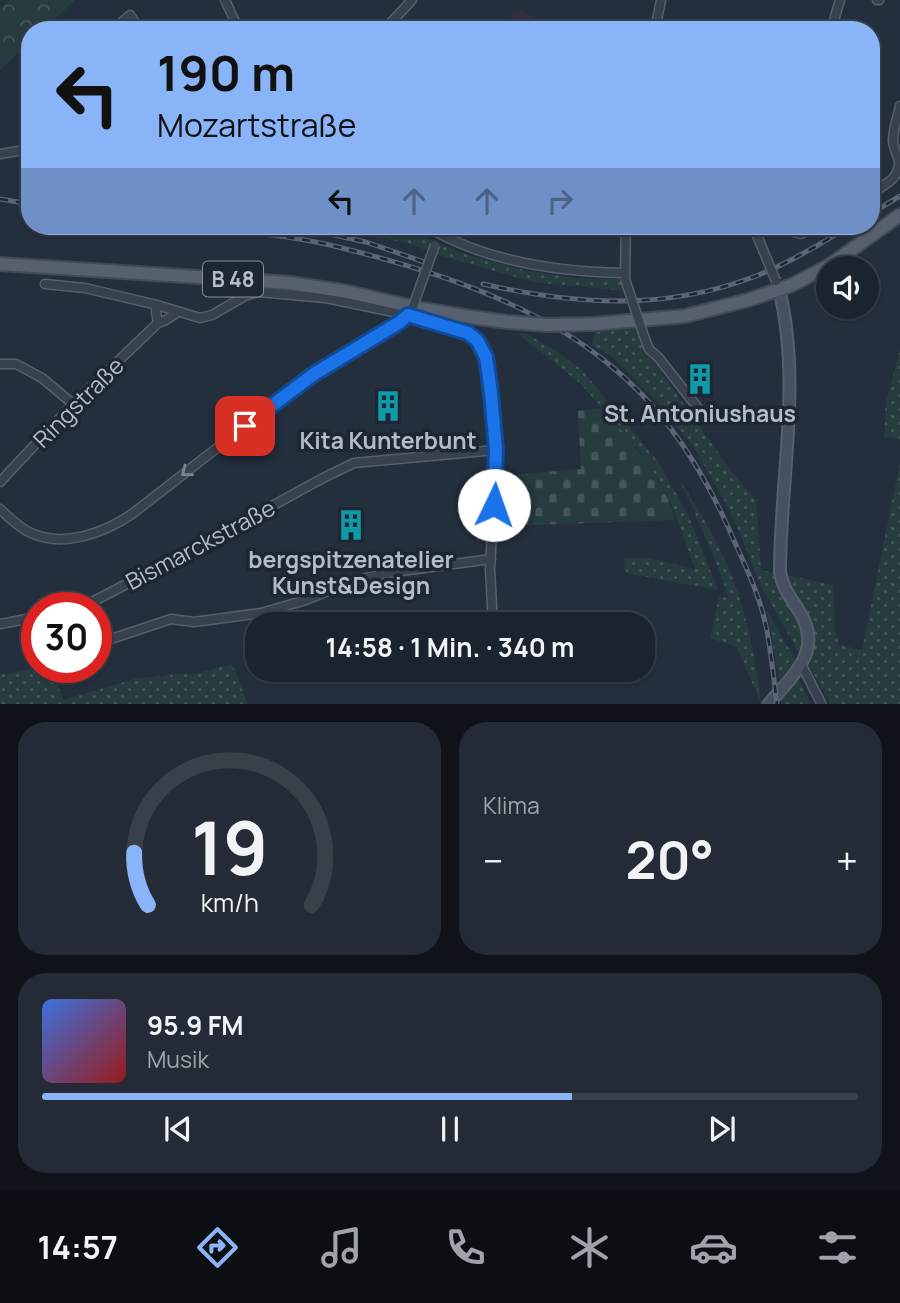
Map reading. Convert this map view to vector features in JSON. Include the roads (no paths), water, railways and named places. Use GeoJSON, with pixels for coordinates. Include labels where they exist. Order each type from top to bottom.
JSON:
{"type":"FeatureCollection","features":[{"type":"Feature","properties":{"kind":"main road","name":"B 48"},"geometry":{"type":"LineString","coordinates":[[880,229],[900,215]]}},
{"type":"Feature","properties":{"kind":"main road","name":"B 48"},"geometry":{"type":"LineString","coordinates":[[0,264],[290,283],[508,323],[594,324],[685,316],[711,310],[778,285],[802,280],[830,265],[872,235]]}},
{"type":"Feature","properties":{"kind":"main road"},"geometry":{"type":"LineString","coordinates":[[769,704],[801,664],[808,645],[808,631],[785,590],[780,572],[788,450],[789,380],[785,319],[778,285]]}},
{"type":"Feature","properties":{"kind":"street"},"geometry":{"type":"LineString","coordinates":[[225,0],[235,21]]}},
{"type":"Feature","properties":{"kind":"street"},"geometry":{"type":"LineString","coordinates":[[392,21],[412,0]]}},
{"type":"Feature","properties":{"kind":"street"},"geometry":{"type":"LineString","coordinates":[[657,21],[661,0]]}},
{"type":"Feature","properties":{"kind":"street"},"geometry":{"type":"LineString","coordinates":[[833,21],[839,0]]}},
{"type":"Feature","properties":{"kind":"street"},"geometry":{"type":"LineString","coordinates":[[880,188],[892,180],[899,169],[893,140],[900,106]]}},
{"type":"Feature","properties":{"kind":"street"},"geometry":{"type":"LineString","coordinates":[[0,154],[21,150]]}},
{"type":"Feature","properties":{"kind":"street"},"geometry":{"type":"LineString","coordinates":[[0,509],[22,528],[47,538],[87,535],[116,524],[298,385],[400,322],[409,313],[437,235]]}},
{"type":"Feature","properties":{"kind":"street"},"geometry":{"type":"LineString","coordinates":[[447,235],[461,245],[522,263],[624,276]]}},
{"type":"Feature","properties":{"kind":"street"},"geometry":{"type":"LineString","coordinates":[[626,235],[624,276],[649,349],[665,365],[705,417]]}},
{"type":"Feature","properties":{"kind":"street"},"geometry":{"type":"LineString","coordinates":[[761,235],[763,250],[778,285]]}},
{"type":"Feature","properties":{"kind":"street"},"geometry":{"type":"LineString","coordinates":[[45,284],[85,288],[200,318],[212,315],[244,296],[258,292],[326,298],[409,313],[468,333],[477,340],[486,357],[496,450],[491,559],[493,612]]}},
{"type":"Feature","properties":{"kind":"street"},"geometry":{"type":"LineString","coordinates":[[157,305],[158,323]]}},
{"type":"Feature","properties":{"kind":"street","name":"Ringstraße"},"geometry":{"type":"LineString","coordinates":[[0,482],[73,404],[158,323],[178,312]]}},
{"type":"Feature","properties":{"kind":"street"},"geometry":{"type":"LineString","coordinates":[[0,364],[16,364],[42,378],[73,404]]}},
{"type":"Feature","properties":{"kind":"street","name":"Bismarckstraße"},"geometry":{"type":"LineString","coordinates":[[112,592],[354,463],[496,450]]}},
{"type":"Feature","properties":{"kind":"street"},"geometry":{"type":"LineString","coordinates":[[112,639],[171,619],[194,622],[261,613],[306,600],[350,582],[387,573],[491,559]]}},
{"type":"Feature","properties":{"kind":"street"},"geometry":{"type":"LineString","coordinates":[[0,624],[21,620]]}},
{"type":"Feature","properties":{"kind":"street"},"geometry":{"type":"LineString","coordinates":[[801,664],[821,704]]}},
{"type":"Feature","properties":{"kind":"railway"},"geometry":{"type":"LineString","coordinates":[[880,208],[900,196]]}},
{"type":"Feature","properties":{"kind":"railway"},"geometry":{"type":"LineString","coordinates":[[0,199],[21,202]]}},
{"type":"Feature","properties":{"kind":"railway"},"geometry":{"type":"LineString","coordinates":[[273,235],[377,257],[484,292],[518,307],[582,344],[630,383],[664,420],[693,461],[706,482],[750,576],[763,613],[777,704]]}},
{"type":"Feature","properties":{"kind":"railway"},"geometry":{"type":"LineString","coordinates":[[334,235],[366,242],[427,263]]}},
{"type":"Feature","properties":{"kind":"railway"},"geometry":{"type":"LineString","coordinates":[[483,284],[552,297],[586,300],[620,301],[688,295],[756,276],[835,235]]}},
{"type":"Feature","properties":{"kind":"place","name":"St. Antoniushaus"},"geometry":{"type":"Point","coordinates":[700,379]}},
{"type":"Feature","properties":{"kind":"place","name":"Kita Kunterbunt"},"geometry":{"type":"Point","coordinates":[388,406]}},
{"type":"Feature","properties":{"kind":"place","name":"bergspitzenatelier Kunst&Design"},"geometry":{"type":"Point","coordinates":[351,525]}}]}
